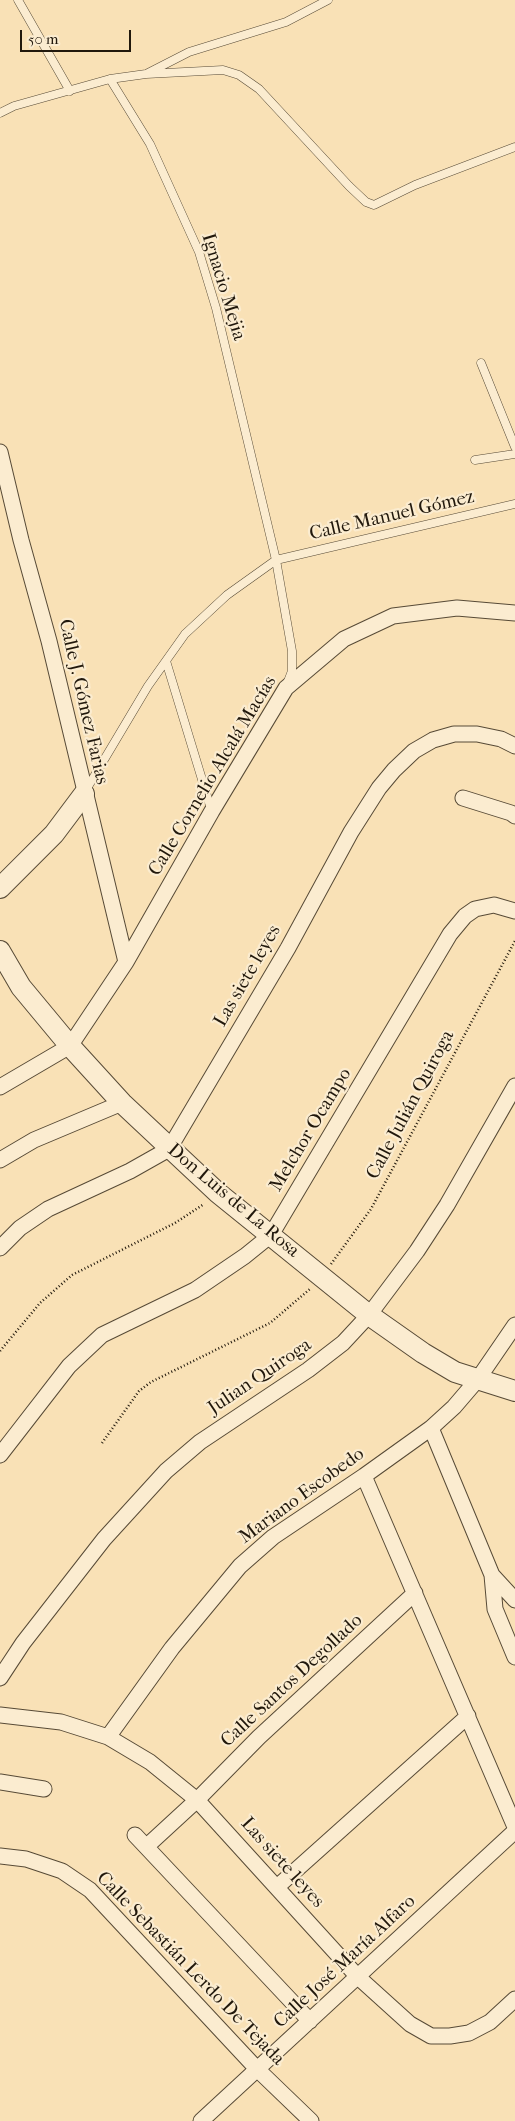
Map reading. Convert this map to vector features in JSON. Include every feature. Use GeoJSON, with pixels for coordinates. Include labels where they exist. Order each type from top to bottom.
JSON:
{"type":"FeatureCollection","features":[{"type":"Feature","properties":{"kind":"street","name":"Calle J. Gómez Farias"},"geometry":{"type":"LineString","coordinates":[[0,452],[21,540],[49,641],[84,794],[126,962]]}},
{"type":"Feature","properties":{"kind":"street","name":"Calle Cornelio Alcalá Macías"},"geometry":{"type":"LineString","coordinates":[[70,1046],[126,962],[212,811],[286,688],[344,639],[393,616],[457,608],[515,613]]}},
{"type":"Feature","properties":{"kind":"street","name":"Las siete leyes"},"geometry":{"type":"LineString","coordinates":[[0,1248],[20,1228],[48,1209],[130,1171],[169,1149],[284,956],[351,832],[379,788],[394,770],[414,751],[433,740],[454,734],[477,734],[501,739],[515,746]]}},
{"type":"Feature","properties":{"kind":"street"},"geometry":{"type":"LineString","coordinates":[[0,888],[54,834],[84,794]]}},
{"type":"Feature","properties":{"kind":"street"},"geometry":{"type":"LineString","coordinates":[[463,798],[515,816]]}},
{"type":"Feature","properties":{"kind":"street","name":"Melchor Ocampo"},"geometry":{"type":"LineString","coordinates":[[0,1454],[69,1366],[102,1335],[195,1290],[246,1256],[272,1235],[450,934],[465,916],[475,909],[494,905],[515,911]]}},
{"type":"Feature","properties":{"kind":"street","name":"Don Luis de La Rosa"},"geometry":{"type":"LineString","coordinates":[[0,951],[21,987],[70,1046],[122,1103],[218,1193],[369,1315],[423,1353],[455,1372],[515,1391]]}},
{"type":"Feature","properties":{"kind":"street"},"geometry":{"type":"LineString","coordinates":[[0,1087],[70,1046]]}},
{"type":"Feature","properties":{"kind":"street","name":"Julian Quiroga"},"geometry":{"type":"LineString","coordinates":[[0,1678],[22,1643],[104,1539],[166,1471],[200,1442],[308,1370],[343,1343],[369,1315],[417,1251],[447,1205],[515,1086]]}},
{"type":"Feature","properties":{"kind":"street"},"geometry":{"type":"LineString","coordinates":[[0,1160],[34,1140],[122,1103]]}},
{"type":"Feature","properties":{"kind":"street","name":"Mariano Escobedo"},"geometry":{"type":"LineString","coordinates":[[108,1737],[172,1648],[240,1566],[273,1537],[364,1476],[431,1428],[454,1408],[478,1379],[515,1325]]}},
{"type":"Feature","properties":{"kind":"street"},"geometry":{"type":"LineString","coordinates":[[431,1428],[492,1575],[495,1609],[515,1657]]}},
{"type":"Feature","properties":{"kind":"street"},"geometry":{"type":"LineString","coordinates":[[364,1476],[515,1827]]}},
{"type":"Feature","properties":{"kind":"street"},"geometry":{"type":"LineString","coordinates":[[492,1575],[515,1600]]}},
{"type":"Feature","properties":{"kind":"street","name":"Calle Santos Degollado"},"geometry":{"type":"LineString","coordinates":[[147,1846],[197,1800],[259,1737],[415,1593]]}},
{"type":"Feature","properties":{"kind":"street","name":"Las siete leyes"},"geometry":{"type":"LineString","coordinates":[[0,1716],[61,1722],[108,1737],[150,1762],[197,1800],[358,1977],[410,2024],[432,2036],[469,2033],[490,2022],[515,1999]]}},
{"type":"Feature","properties":{"kind":"street"},"geometry":{"type":"LineString","coordinates":[[277,1887],[468,1716]]}},
{"type":"Feature","properties":{"kind":"street"},"geometry":{"type":"LineString","coordinates":[[0,1782],[44,1789]]}},
{"type":"Feature","properties":{"kind":"street","name":"Calle José María Alfaro"},"geometry":{"type":"LineString","coordinates":[[200,2121],[515,1831]]}},
{"type":"Feature","properties":{"kind":"street"},"geometry":{"type":"LineString","coordinates":[[135,1835],[310,2021]]}},
{"type":"Feature","properties":{"kind":"street","name":"Calle Sebastián Lerdo De Tejada"},"geometry":{"type":"LineString","coordinates":[[0,1856],[26,1859],[62,1871],[90,1890],[257,2069],[311,2121]]}},
{"type":"Feature","properties":{"kind":"lane"},"geometry":{"type":"LineString","coordinates":[[18,0],[70,91]]}},
{"type":"Feature","properties":{"kind":"lane"},"geometry":{"type":"LineString","coordinates":[[146,74],[189,52],[286,22],[328,0]]}},
{"type":"Feature","properties":{"kind":"lane"},"geometry":{"type":"LineString","coordinates":[[0,112],[14,106],[110,79],[146,74],[223,70],[239,75],[259,89],[349,186],[366,202],[374,205],[415,185],[515,147]]}},
{"type":"Feature","properties":{"kind":"lane","name":"Ignacio Mejia"},"geometry":{"type":"LineString","coordinates":[[110,79],[150,144],[198,252],[216,308],[276,560],[292,651],[292,671],[286,688]]}},
{"type":"Feature","properties":{"kind":"lane"},"geometry":{"type":"LineString","coordinates":[[481,363],[515,447]]}},
{"type":"Feature","properties":{"kind":"lane"},"geometry":{"type":"LineString","coordinates":[[475,460],[515,454]]}},
{"type":"Feature","properties":{"kind":"lane","name":"Calle Manuel Gómez"},"geometry":{"type":"LineString","coordinates":[[276,560],[515,504]]}},
{"type":"Feature","properties":{"kind":"lane"},"geometry":{"type":"LineString","coordinates":[[84,794],[148,686],[185,634],[227,595],[276,560]]}},
{"type":"Feature","properties":{"kind":"lane"},"geometry":{"type":"LineString","coordinates":[[166,660],[212,811]]}},
{"type":"Feature","properties":{"kind":"path","name":"Calle Julián Quiroga"},"geometry":{"type":"LineString","coordinates":[[102,1442],[139,1391],[152,1382],[270,1323],[305,1294],[322,1276],[371,1209],[515,941]]}},
{"type":"Feature","properties":{"kind":"path"},"geometry":{"type":"LineString","coordinates":[[0,1351],[40,1303],[72,1275],[175,1223],[218,1193]]}}]}
